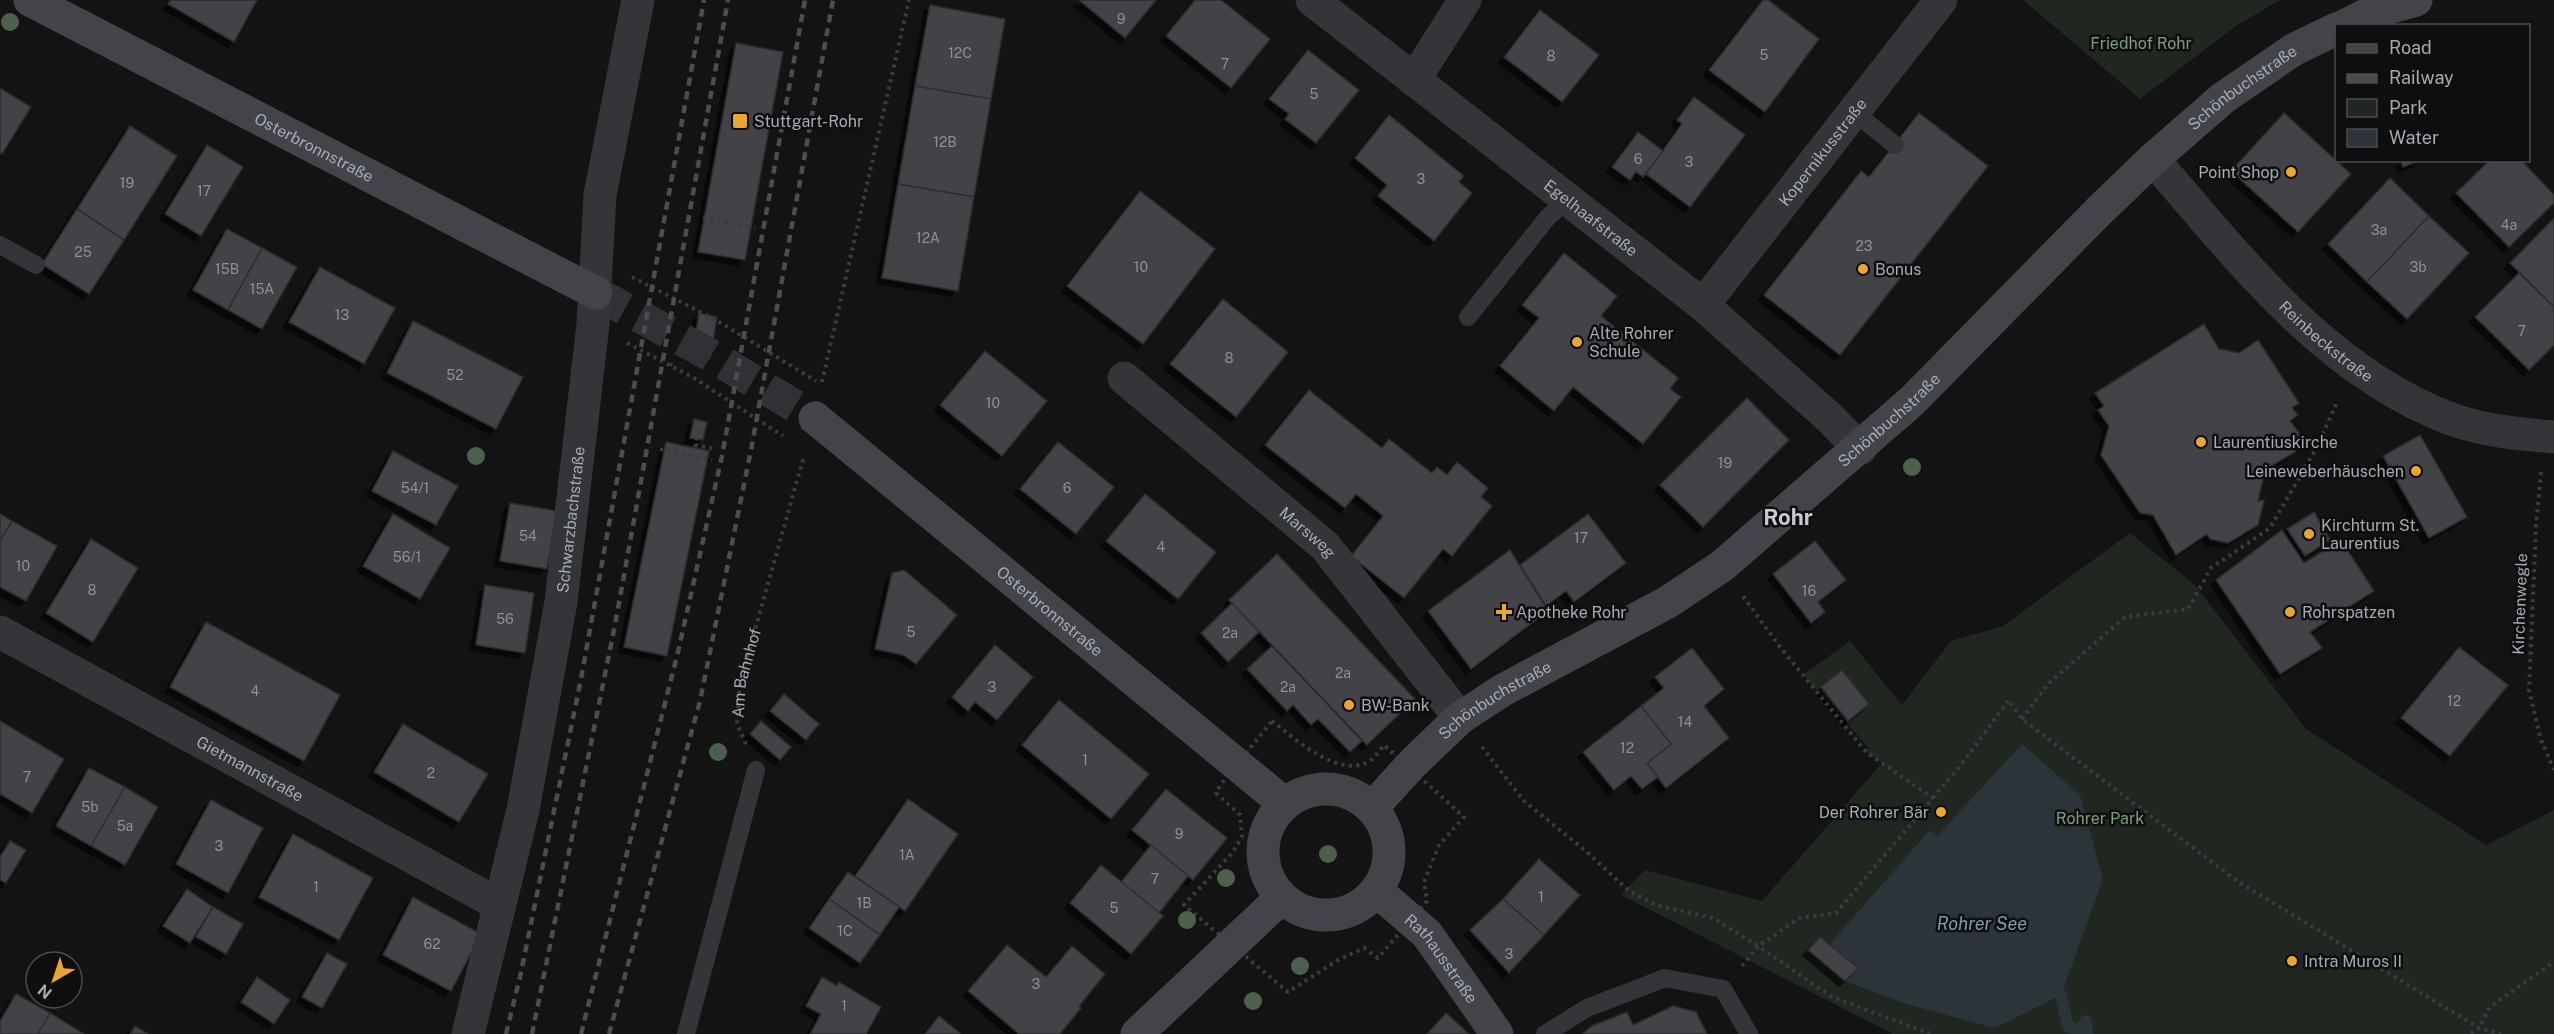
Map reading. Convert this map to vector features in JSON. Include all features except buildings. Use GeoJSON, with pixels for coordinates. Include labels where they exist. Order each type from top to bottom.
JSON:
{"type":"FeatureCollection","features":[{"type":"Feature","properties":{"kind":"main road","name":"Osterbronnstraße"},"geometry":{"type":"LineString","coordinates":[[30,0],[594,309]]}},
{"type":"Feature","properties":{"kind":"main road"},"geometry":{"type":"LineString","coordinates":[[2348,24],[2370,13],[2416,0]]}},
{"type":"Feature","properties":{"kind":"main road","name":"Schönbuchstraße"},"geometry":{"type":"LineString","coordinates":[[1372,808],[1460,718],[1503,690],[1668,602],[1722,566],[1912,401],[2153,159],[2223,98],[2294,50],[2335,30]]}},
{"type":"Feature","properties":{"kind":"main road","name":"Osterbronnstraße"},"geometry":{"type":"LineString","coordinates":[[815,418],[1238,763],[1285,804]]}},
{"type":"Feature","properties":{"kind":"main road"},"geometry":{"type":"LineString","coordinates":[[1326,788],[1351,794],[1372,808],[1385,827],[1389,849],[1387,871],[1377,891],[1357,909],[1330,916],[1304,912],[1281,898],[1267,877],[1262,852],[1267,828],[1285,804],[1302,793],[1326,788]]}},
{"type":"Feature","properties":{"kind":"main road","name":"Rathausstraße"},"geometry":{"type":"LineString","coordinates":[[1377,891],[1426,934],[1497,1034]]}},
{"type":"Feature","properties":{"kind":"main road"},"geometry":{"type":"LineString","coordinates":[[1137,1034],[1281,898]]}},
{"type":"Feature","properties":{"kind":"street","name":"Schwarzbachstraße"},"geometry":{"type":"LineString","coordinates":[[468,1034],[523,810],[561,602],[594,309],[600,195],[638,0]]}},
{"type":"Feature","properties":{"kind":"street","name":"Egelhaafstraße"},"geometry":{"type":"LineString","coordinates":[[1312,0],[1703,305],[1831,419],[1860,448]]}},
{"type":"Feature","properties":{"kind":"street"},"geometry":{"type":"LineString","coordinates":[[1414,80],[1465,0]]}},
{"type":"Feature","properties":{"kind":"street","name":"Kopernikusstraße"},"geometry":{"type":"LineString","coordinates":[[1703,305],[1941,0]]}},
{"type":"Feature","properties":{"kind":"street","name":"Reinbeckstraße"},"geometry":{"type":"LineString","coordinates":[[2153,159],[2243,263],[2301,322],[2355,365],[2406,399],[2452,419],[2506,433],[2550,436]]}},
{"type":"Feature","properties":{"kind":"street","name":"Marsweg"},"geometry":{"type":"LineString","coordinates":[[1124,378],[1325,546],[1460,718]]}},
{"type":"Feature","properties":{"kind":"street","name":"Gietmannstraße"},"geometry":{"type":"LineString","coordinates":[[0,632],[500,905]]}},
{"type":"Feature","properties":{"kind":"lane"},"geometry":{"type":"LineString","coordinates":[[1855,113],[1895,145]]}},
{"type":"Feature","properties":{"kind":"lane"},"geometry":{"type":"LineString","coordinates":[[1468,317],[1548,217],[1567,200]]}},
{"type":"Feature","properties":{"kind":"lane"},"geometry":{"type":"LineString","coordinates":[[0,245],[36,265]]}},
{"type":"Feature","properties":{"kind":"lane"},"geometry":{"type":"LineString","coordinates":[[691,1032],[756,770]]}},
{"type":"Feature","properties":{"kind":"lane"},"geometry":{"type":"LineString","coordinates":[[1545,1034],[1587,1008],[1665,978],[1723,989],[1749,1034]]}},
{"type":"Feature","properties":{"kind":"path"},"geometry":{"type":"LineString","coordinates":[[598,259],[821,385],[909,0]]}},
{"type":"Feature","properties":{"kind":"path"},"geometry":{"type":"LineString","coordinates":[[703,217],[755,229]]}},
{"type":"Feature","properties":{"kind":"path"},"geometry":{"type":"LineString","coordinates":[[594,309],[670,366],[694,378],[786,438]]}},
{"type":"Feature","properties":{"kind":"path"},"geometry":{"type":"LineString","coordinates":[[670,366],[672,360]]}},
{"type":"Feature","properties":{"kind":"path"},"geometry":{"type":"LineString","coordinates":[[2022,719],[2046,685],[2125,617],[2188,609],[2211,568],[2270,528],[2317,447],[2355,365]]}},
{"type":"Feature","properties":{"kind":"path","name":"Am Bahnhof"},"geometry":{"type":"LineString","coordinates":[[756,770],[737,724],[740,683],[815,418]]}},
{"type":"Feature","properties":{"kind":"path"},"geometry":{"type":"LineString","coordinates":[[698,430],[694,445],[715,449]]}},
{"type":"Feature","properties":{"kind":"path","name":"Kirchenwegle"},"geometry":{"type":"LineString","coordinates":[[2550,436],[2535,526],[2529,690],[2541,740],[2554,770]]}},
{"type":"Feature","properties":{"kind":"path"},"geometry":{"type":"LineString","coordinates":[[660,449],[712,460]]}},
{"type":"Feature","properties":{"kind":"path"},"geometry":{"type":"LineString","coordinates":[[1722,566],[1780,646],[1866,752],[1933,798]]}},
{"type":"Feature","properties":{"kind":"path"},"geometry":{"type":"LineString","coordinates":[[1723,989],[1758,946],[1800,918],[1836,913],[1964,761],[2009,700],[2022,719],[2237,881],[2479,1028],[2501,1034]]}},
{"type":"Feature","properties":{"kind":"path"},"geometry":{"type":"LineString","coordinates":[[1460,718],[1524,801],[1587,852],[1629,891],[1656,905],[1713,918],[1832,997],[1931,1034]]}},
{"type":"Feature","properties":{"kind":"path"},"geometry":{"type":"LineString","coordinates":[[1238,763],[1272,721],[1319,758],[1351,765],[1368,762],[1384,745],[1409,768]]}},
{"type":"Feature","properties":{"kind":"path"},"geometry":{"type":"LineString","coordinates":[[2471,1034],[2479,1028],[2490,1007],[2554,962]]}},
{"type":"Feature","properties":{"kind":"green space","name":"Friedhof Rohr"},"geometry":{"type":"Polygon","coordinates":[[[2023,0],[2280,0],[2236,26],[2140,99],[2023,0]]]}},
{"type":"Feature","properties":{"kind":"green space","name":"Rohrer Park"},"geometry":{"type":"Polygon","coordinates":[[[2130,533],[2194,584],[2306,729],[2486,845],[2554,810],[2554,1034],[1893,1034],[1621,895],[1645,870],[1762,901],[1882,763],[1866,752],[1869,748],[1803,675],[1850,641],[1902,705],[1951,641],[2003,626],[2130,533]]]}},
{"type":"Feature","properties":{"kind":"water","name":"Rohrer See"},"geometry":{"type":"Polygon","coordinates":[[[2022,744],[2080,795],[2103,879],[2061,995],[1995,1028],[1903,1003],[1845,981],[1858,968],[1829,945],[1930,830],[1937,836],[2022,744]]]}},
{"type":"Feature","properties":{"kind":"waterway"},"geometry":{"type":"LineString","coordinates":[[2061,995],[2068,1026],[2075,1030],[2082,1028],[2086,1021],[2087,1034]]}},
{"type":"Feature","properties":{"kind":"tunnel"},"geometry":{"type":"LineString","coordinates":[[596,293],[705,352],[815,418]]}},
{"type":"Feature","properties":{"kind":"railway"},"geometry":{"type":"LineString","coordinates":[[506,1034],[520,977],[581,679],[704,0]]}},
{"type":"Feature","properties":{"kind":"railway"},"geometry":{"type":"LineString","coordinates":[[532,1034],[615,625],[728,0]]}},
{"type":"Feature","properties":{"kind":"railway"},"geometry":{"type":"LineString","coordinates":[[581,1034],[678,652],[722,456],[805,0]]}},
{"type":"Feature","properties":{"kind":"railway"},"geometry":{"type":"LineString","coordinates":[[609,1034],[700,701],[751,450],[833,0]]}},
{"type":"Feature","properties":{"kind":"place","name":"Stuttgart-Rohr"},"geometry":{"type":"Point","coordinates":[740,121]}},
{"type":"Feature","properties":{"kind":"place","name":"Point Shop"},"geometry":{"type":"Point","coordinates":[2291,172]}},
{"type":"Feature","properties":{"kind":"place","name":"Bonus"},"geometry":{"type":"Point","coordinates":[1863,269]}},
{"type":"Feature","properties":{"kind":"place","name":"Alte Rohrer Schule"},"geometry":{"type":"Point","coordinates":[1577,342]}},
{"type":"Feature","properties":{"kind":"place","name":"Laurentiuskirche"},"geometry":{"type":"Point","coordinates":[2201,442]}},
{"type":"Feature","properties":{"kind":"place","name":"Leineweberhäuschen"},"geometry":{"type":"Point","coordinates":[2416,471]}},
{"type":"Feature","properties":{"kind":"place","name":"Kirchturm St. Laurentius"},"geometry":{"type":"Point","coordinates":[2309,534]}},
{"type":"Feature","properties":{"kind":"place","name":"Apotheke Rohr"},"geometry":{"type":"Point","coordinates":[1504,612]}},
{"type":"Feature","properties":{"kind":"place","name":"Rohrspatzen"},"geometry":{"type":"Point","coordinates":[2290,612]}},
{"type":"Feature","properties":{"kind":"place","name":"BW-Bank"},"geometry":{"type":"Point","coordinates":[1349,705]}},
{"type":"Feature","properties":{"kind":"place","name":"Der Rohrer Bär"},"geometry":{"type":"Point","coordinates":[1941,812]}},
{"type":"Feature","properties":{"kind":"place","name":"Intra Muros II"},"geometry":{"type":"Point","coordinates":[2292,961]}},
{"type":"Feature","properties":{"kind":"district","name":"Rohr"},"geometry":{"type":"Point","coordinates":[1788,517]}}]}
